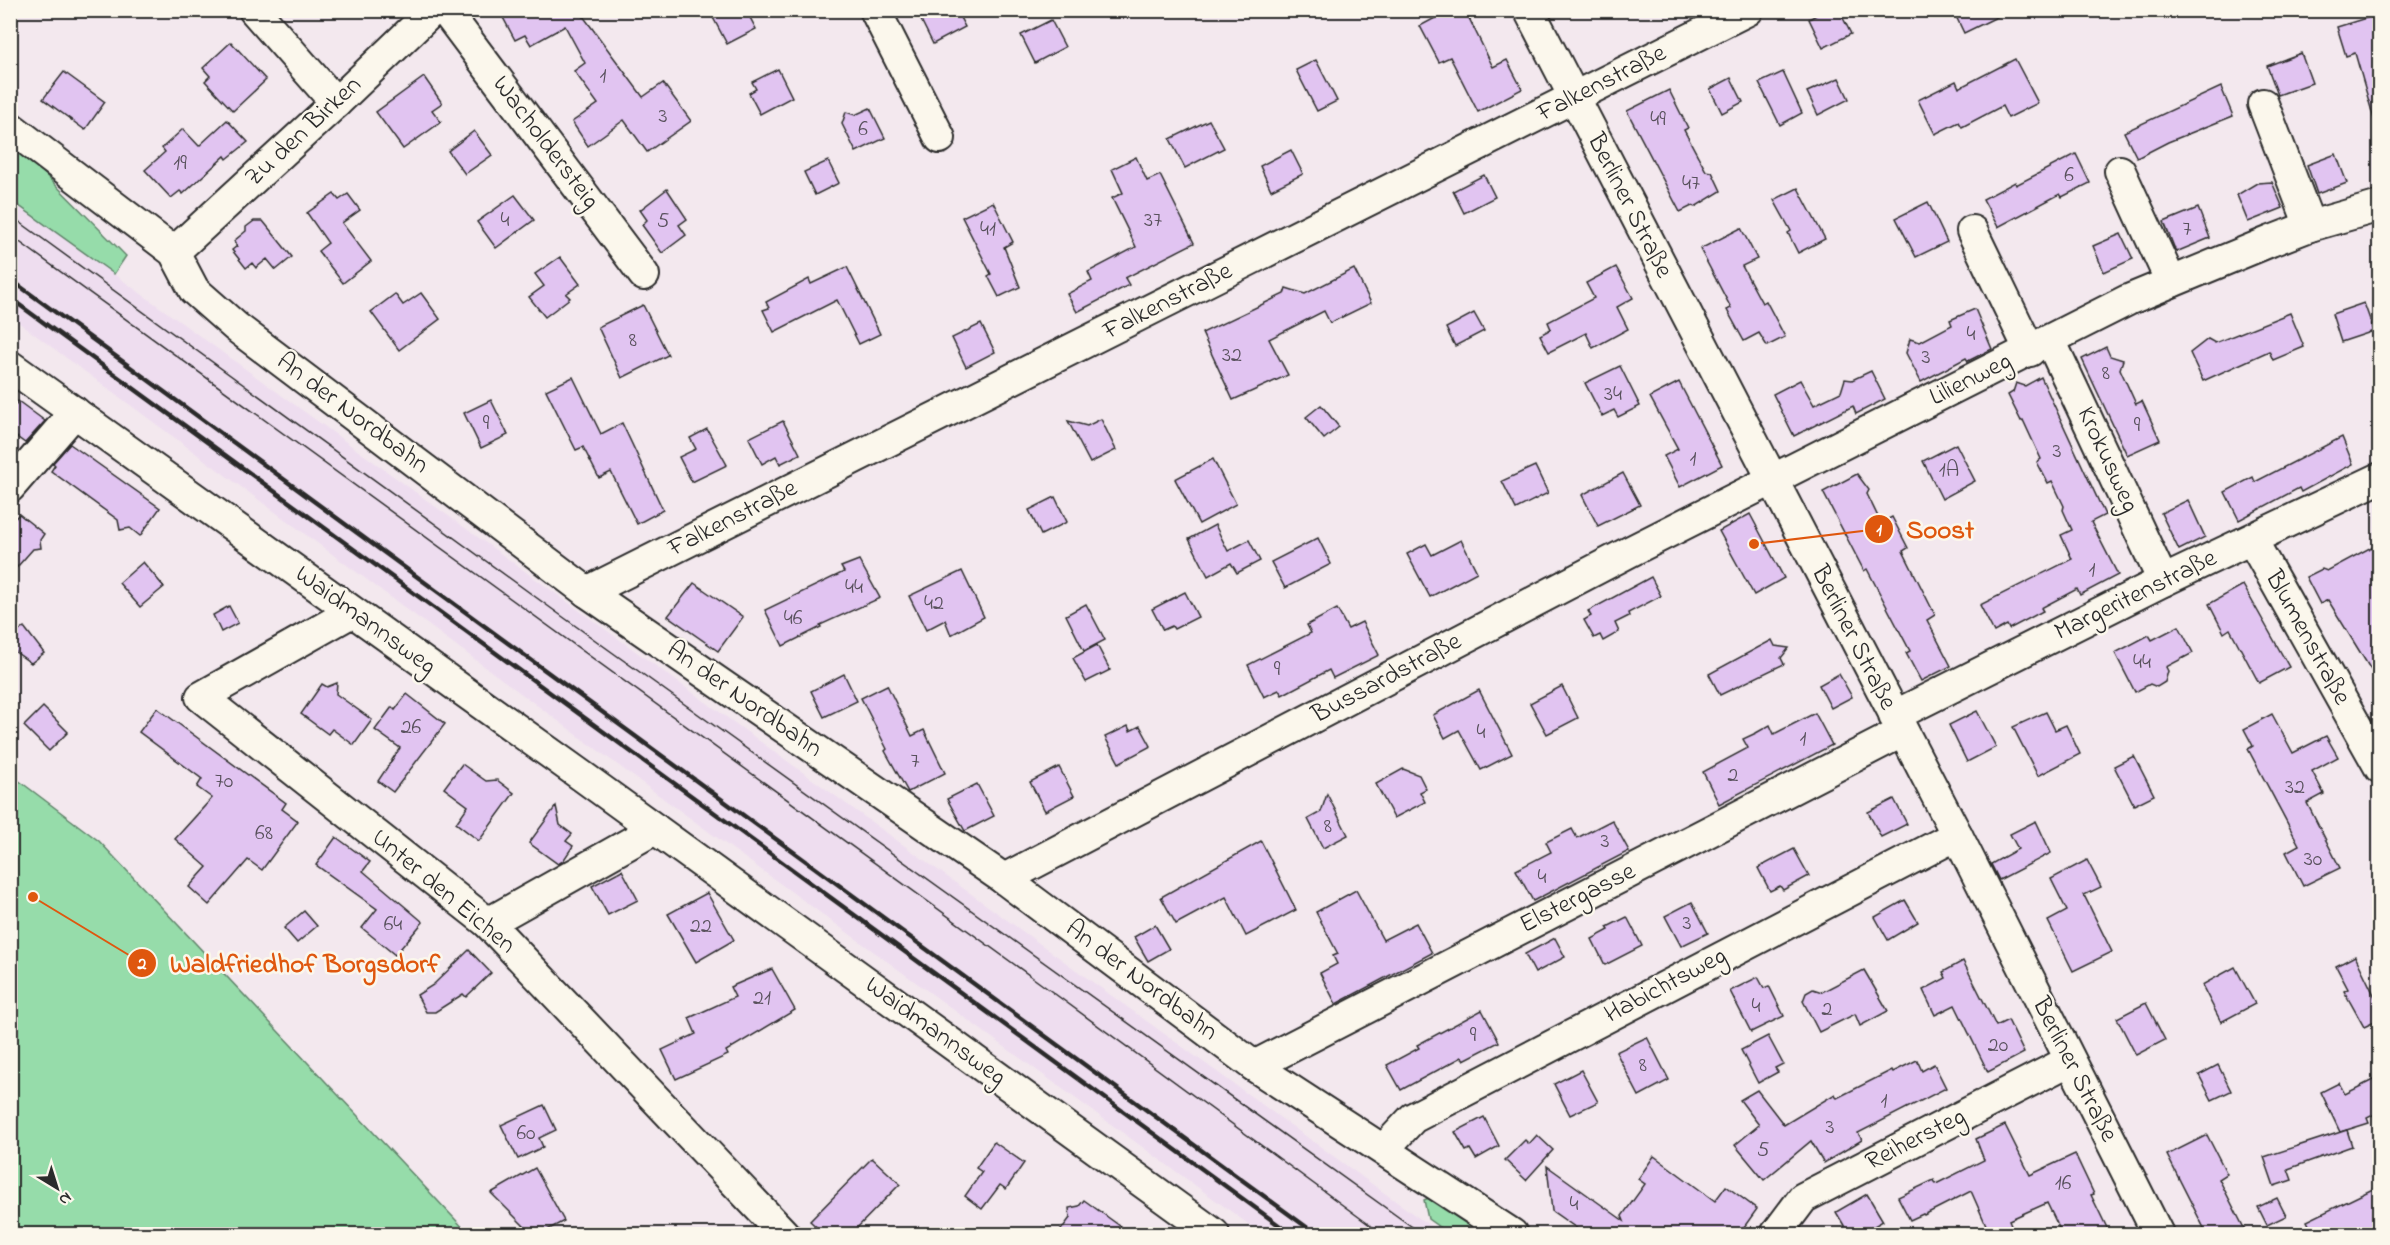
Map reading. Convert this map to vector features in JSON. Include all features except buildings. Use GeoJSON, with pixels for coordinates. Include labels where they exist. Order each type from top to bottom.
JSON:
{"type":"FeatureCollection","features":[{"type":"Feature","properties":{"kind":"street"},"geometry":{"type":"LineString","coordinates":[[254,10],[336,103]]}},
{"type":"Feature","properties":{"kind":"street","name":"Zu den Birken"},"geometry":{"type":"LineString","coordinates":[[174,252],[433,10]]}},
{"type":"Feature","properties":{"kind":"street","name":"Wacholdersteig"},"geometry":{"type":"LineString","coordinates":[[445,10],[644,275]]}},
{"type":"Feature","properties":{"kind":"street"},"geometry":{"type":"LineString","coordinates":[[874,10],[940,138]]}},
{"type":"Feature","properties":{"kind":"street","name":"Berliner Straße"},"geometry":{"type":"LineString","coordinates":[[1529,10],[1957,835],[2158,1234]]}},
{"type":"Feature","properties":{"kind":"street","name":"Falkenstraße"},"geometry":{"type":"LineString","coordinates":[[587,592],[1748,10]]}},
{"type":"Feature","properties":{"kind":"street"},"geometry":{"type":"LineString","coordinates":[[2263,104],[2310,226]]}},
{"type":"Feature","properties":{"kind":"street","name":"An der Nordbahn"},"geometry":{"type":"LineString","coordinates":[[10,127],[174,252],[194,290],[236,327],[587,592],[1004,879],[1254,1066],[1512,1234]]}},
{"type":"Feature","properties":{"kind":"street"},"geometry":{"type":"LineString","coordinates":[[2120,171],[2171,282]]}},
{"type":"Feature","properties":{"kind":"street","name":"Lilienweg"},"geometry":{"type":"LineString","coordinates":[[1772,481],[2128,300],[2310,226],[2379,206]]}},
{"type":"Feature","properties":{"kind":"street","name":"Krokusweg"},"geometry":{"type":"LineString","coordinates":[[1972,231],[2040,345],[2163,581]]}},
{"type":"Feature","properties":{"kind":"street","name":"Waidmannsweg"},"geometry":{"type":"LineString","coordinates":[[10,366],[1214,1234]]}},
{"type":"Feature","properties":{"kind":"street"},"geometry":{"type":"LineString","coordinates":[[10,487],[75,412]]}},
{"type":"Feature","properties":{"kind":"street","name":"Margeritenstraße"},"geometry":{"type":"LineString","coordinates":[[1898,724],[2163,581],[2379,478]]}},
{"type":"Feature","properties":{"kind":"street","name":"Bussardstraße"},"geometry":{"type":"LineString","coordinates":[[1004,879],[1631,551],[1772,481]]}},
{"type":"Feature","properties":{"kind":"street","name":"Blumenstraße"},"geometry":{"type":"LineString","coordinates":[[2252,540],[2379,768]]}},
{"type":"Feature","properties":{"kind":"street","name":"Unter den Eichen"},"geometry":{"type":"LineString","coordinates":[[352,612],[201,697],[488,922],[784,1234]]}},
{"type":"Feature","properties":{"kind":"street","name":"Elstergasse"},"geometry":{"type":"LineString","coordinates":[[1254,1066],[1898,724]]}},
{"type":"Feature","properties":{"kind":"street"},"geometry":{"type":"LineString","coordinates":[[488,922],[655,829]]}},
{"type":"Feature","properties":{"kind":"street","name":"Habichtsweg"},"geometry":{"type":"LineString","coordinates":[[1384,1149],[1413,1118],[1957,835]]}},
{"type":"Feature","properties":{"kind":"street","name":"Reihersteg"},"geometry":{"type":"LineString","coordinates":[[1776,1234],[1803,1198],[2069,1061]]}},
{"type":"Feature","properties":{"kind":"shaded area"},"geometry":{"type":"Polygon","coordinates":[[[11,200],[1441,1234],[1262,1234],[668,802],[11,317],[11,200]]]}},
{"type":"Feature","properties":{"kind":"green space"},"geometry":{"type":"Polygon","coordinates":[[[11,140],[126,256],[114,274],[11,200],[11,140]]]}},
{"type":"Feature","properties":{"kind":"green space"},"geometry":{"type":"Polygon","coordinates":[[[10,774],[99,841],[469,1234],[11,1234],[10,774]]]}},
{"type":"Feature","properties":{"kind":"green space"},"geometry":{"type":"Polygon","coordinates":[[[1440,1193],[1493,1234],[1449,1234],[1428,1219],[1424,1200],[1440,1193]]]}},
{"type":"Feature","properties":{"kind":"tram line"},"geometry":{"type":"LineString","coordinates":[[10,215],[552,609],[1422,1234]]}},
{"type":"Feature","properties":{"kind":"tram line"},"geometry":{"type":"LineString","coordinates":[[10,235],[1382,1234]]}},
{"type":"Feature","properties":{"kind":"railway"},"geometry":{"type":"LineString","coordinates":[[10,279],[1316,1234]]}},
{"type":"Feature","properties":{"kind":"railway"},"geometry":{"type":"LineString","coordinates":[[10,298],[1291,1234]]}},
{"type":"Feature","properties":{"kind":"place","name":"Soost"},"geometry":{"type":"Point","coordinates":[1754,544]}},
{"type":"Feature","properties":{"kind":"place","name":"Waldfriedhof Borgsdorf"},"geometry":{"type":"Point","coordinates":[33,897]}}]}
